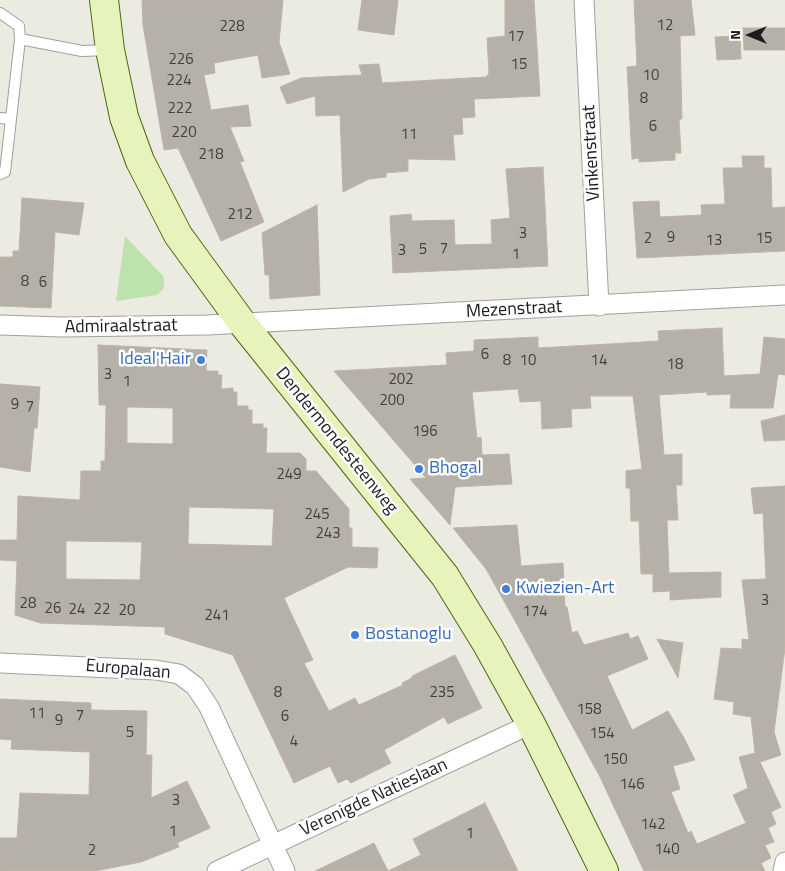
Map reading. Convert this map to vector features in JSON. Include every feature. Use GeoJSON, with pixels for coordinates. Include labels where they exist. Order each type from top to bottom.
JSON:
{"type":"FeatureCollection","features":[{"type":"Feature","properties":{"kind":"main road","name":"Dendermondesteenweg"},"geometry":{"type":"LineString","coordinates":[[104,0],[110,50],[124,117],[140,161],[158,200],[178,235],[242,324],[445,576],[488,646],[531,724],[604,871]]}},
{"type":"Feature","properties":{"kind":"street","name":"Vinkenstraat"},"geometry":{"type":"LineString","coordinates":[[584,0],[599,306]]}},
{"type":"Feature","properties":{"kind":"street","name":"Mezenstraat"},"geometry":{"type":"LineString","coordinates":[[242,324],[785,295]]}},
{"type":"Feature","properties":{"kind":"street","name":"Admiraalstraat"},"geometry":{"type":"LineString","coordinates":[[0,325],[148,327],[242,324]]}},
{"type":"Feature","properties":{"kind":"street","name":"Europalaan"},"geometry":{"type":"LineString","coordinates":[[0,663],[156,670],[179,674],[195,686],[209,707],[285,871]]}},
{"type":"Feature","properties":{"kind":"street","name":"Verenigde Natieslaan"},"geometry":{"type":"LineString","coordinates":[[217,871],[531,724]]}},
{"type":"Feature","properties":{"kind":"street"},"geometry":{"type":"LineString","coordinates":[[783,871],[785,862]]}},
{"type":"Feature","properties":{"kind":"lane"},"geometry":{"type":"LineString","coordinates":[[0,13],[19,26],[20,39],[5,119],[5,172],[0,174]]}},
{"type":"Feature","properties":{"kind":"lane"},"geometry":{"type":"LineString","coordinates":[[20,39],[82,51],[110,50]]}},
{"type":"Feature","properties":{"kind":"green space"},"geometry":{"type":"Polygon","coordinates":[[[125,236],[164,277],[164,288],[157,295],[116,301],[125,236]]]}},
{"type":"Feature","properties":{"kind":"building"},"geometry":{"type":"Polygon","coordinates":[[[142,0],[283,0],[279,42],[290,74],[262,78],[258,55],[214,63],[215,73],[204,75],[211,110],[248,105],[251,126],[230,127],[244,161],[240,162],[264,222],[221,241],[178,148],[164,150],[143,25],[142,0]]]}},
{"type":"Feature","properties":{"kind":"building"},"geometry":{"type":"Polygon","coordinates":[[[362,0],[398,0],[394,35],[358,30],[362,0]]]}},
{"type":"Feature","properties":{"kind":"building"},"geometry":{"type":"Polygon","coordinates":[[[505,0],[534,0],[540,96],[474,99],[475,117],[462,118],[463,134],[453,135],[455,160],[408,159],[408,171],[386,173],[386,177],[369,179],[343,192],[340,115],[316,116],[315,96],[287,104],[280,87],[301,78],[362,75],[359,65],[379,64],[382,83],[486,77],[489,73],[487,38],[505,36],[505,0]]]}},
{"type":"Feature","properties":{"kind":"building"},"geometry":{"type":"Polygon","coordinates":[[[634,0],[691,0],[695,35],[680,36],[682,119],[679,119],[681,153],[675,153],[675,160],[639,162],[639,158],[632,159],[627,67],[637,66],[634,0]]]}},
{"type":"Feature","properties":{"kind":"building"},"geometry":{"type":"Polygon","coordinates":[[[743,28],[785,28],[785,50],[744,50],[743,28]]]}},
{"type":"Feature","properties":{"kind":"building"},"geometry":{"type":"Polygon","coordinates":[[[740,36],[741,59],[717,60],[715,37],[740,36]]]}},
{"type":"Feature","properties":{"kind":"building"},"geometry":{"type":"Polygon","coordinates":[[[742,156],[764,156],[764,168],[771,168],[772,208],[785,207],[785,251],[637,258],[633,202],[659,201],[660,217],[702,215],[701,205],[725,204],[723,168],[743,168],[742,156]]]}},
{"type":"Feature","properties":{"kind":"building"},"geometry":{"type":"Polygon","coordinates":[[[543,167],[548,266],[393,273],[390,216],[411,214],[412,221],[454,220],[455,245],[492,244],[491,220],[510,218],[506,169],[543,167]]]}},
{"type":"Feature","properties":{"kind":"building"},"geometry":{"type":"Polygon","coordinates":[[[22,198],[84,203],[79,235],[55,232],[51,308],[0,306],[0,257],[13,257],[13,251],[19,251],[22,198]]]}},
{"type":"Feature","properties":{"kind":"building"},"geometry":{"type":"Polygon","coordinates":[[[317,205],[320,295],[270,299],[269,275],[265,275],[262,233],[317,205]]]}},
{"type":"Feature","properties":{"kind":"building"},"geometry":{"type":"Polygon","coordinates":[[[722,328],[724,376],[760,374],[764,337],[785,339],[785,375],[778,374],[773,408],[730,408],[731,394],[707,395],[707,392],[659,395],[664,455],[682,454],[682,485],[676,485],[678,520],[667,520],[669,573],[721,572],[721,597],[670,600],[670,591],[653,592],[653,574],[641,574],[639,521],[631,521],[630,488],[626,488],[626,471],[642,469],[633,396],[590,396],[591,408],[571,409],[572,427],[542,429],[541,401],[520,402],[518,389],[472,392],[477,438],[481,437],[482,455],[509,454],[512,484],[455,487],[450,525],[410,479],[426,478],[334,371],[447,365],[446,353],[474,351],[474,340],[538,337],[538,348],[659,341],[658,331],[722,328]]]}},
{"type":"Feature","properties":{"kind":"building"},"geometry":{"type":"Polygon","coordinates":[[[98,345],[207,350],[206,371],[218,371],[218,375],[222,375],[221,389],[233,388],[233,392],[237,392],[237,406],[248,406],[248,410],[252,410],[252,424],[263,424],[263,428],[267,428],[266,453],[300,453],[306,459],[306,471],[316,471],[349,509],[352,547],[378,548],[377,568],[348,567],[284,598],[313,660],[304,663],[329,711],[355,698],[359,705],[403,685],[402,683],[412,678],[412,676],[455,655],[482,708],[448,724],[444,717],[384,750],[391,763],[351,783],[347,779],[338,783],[330,766],[294,783],[233,655],[165,634],[165,627],[40,623],[15,615],[17,561],[0,560],[0,540],[17,540],[18,496],[80,500],[81,471],[101,471],[101,461],[105,461],[106,405],[99,405],[98,345]],[[127,407],[127,443],[173,444],[173,408],[127,407]],[[189,507],[188,544],[272,546],[274,509],[189,507]],[[66,541],[66,579],[140,580],[142,542],[66,541]]]}},
{"type":"Feature","properties":{"kind":"building"},"geometry":{"type":"Polygon","coordinates":[[[0,384],[40,387],[37,428],[34,428],[30,472],[0,467],[0,384]]]}},
{"type":"Feature","properties":{"kind":"building"},"geometry":{"type":"Polygon","coordinates":[[[785,415],[785,440],[764,441],[761,421],[785,415]]]}},
{"type":"Feature","properties":{"kind":"building"},"geometry":{"type":"Polygon","coordinates":[[[785,486],[785,648],[774,732],[781,755],[760,762],[781,807],[771,812],[776,824],[768,828],[774,842],[765,845],[771,858],[761,863],[765,871],[644,871],[600,777],[519,628],[486,569],[453,528],[517,525],[521,566],[563,563],[565,607],[567,607],[572,633],[577,631],[584,645],[628,633],[630,639],[638,636],[648,659],[607,676],[632,730],[668,711],[684,738],[695,760],[673,766],[680,789],[671,792],[688,833],[691,831],[697,844],[746,823],[733,795],[748,788],[739,757],[755,753],[751,717],[733,714],[734,702],[714,699],[721,648],[742,649],[742,639],[749,640],[742,580],[766,579],[763,513],[754,514],[751,488],[785,486]]]}},
{"type":"Feature","properties":{"kind":"building"},"geometry":{"type":"Polygon","coordinates":[[[657,639],[683,643],[678,678],[657,639]]]}},
{"type":"Feature","properties":{"kind":"building"},"geometry":{"type":"Polygon","coordinates":[[[0,699],[91,703],[91,710],[147,711],[146,755],[152,755],[151,798],[187,781],[210,828],[177,843],[179,847],[141,862],[95,871],[0,871],[0,838],[17,838],[20,793],[89,795],[90,752],[11,749],[12,740],[0,739],[0,699]]]}},
{"type":"Feature","properties":{"kind":"building"},"geometry":{"type":"Polygon","coordinates":[[[485,803],[518,871],[388,871],[421,855],[413,839],[485,803]]]}},
{"type":"Feature","properties":{"kind":"building"},"geometry":{"type":"Polygon","coordinates":[[[374,843],[388,871],[315,871],[374,843]]]}},
{"type":"Feature","properties":{"kind":"place","name":"Ideal'Hair"},"geometry":{"type":"Point","coordinates":[201,360]}},
{"type":"Feature","properties":{"kind":"place","name":"Bhogal"},"geometry":{"type":"Point","coordinates":[419,469]}},
{"type":"Feature","properties":{"kind":"place","name":"Kwiezien-Art"},"geometry":{"type":"Point","coordinates":[506,589]}},
{"type":"Feature","properties":{"kind":"place","name":"Bostanoglu"},"geometry":{"type":"Point","coordinates":[355,635]}}]}
